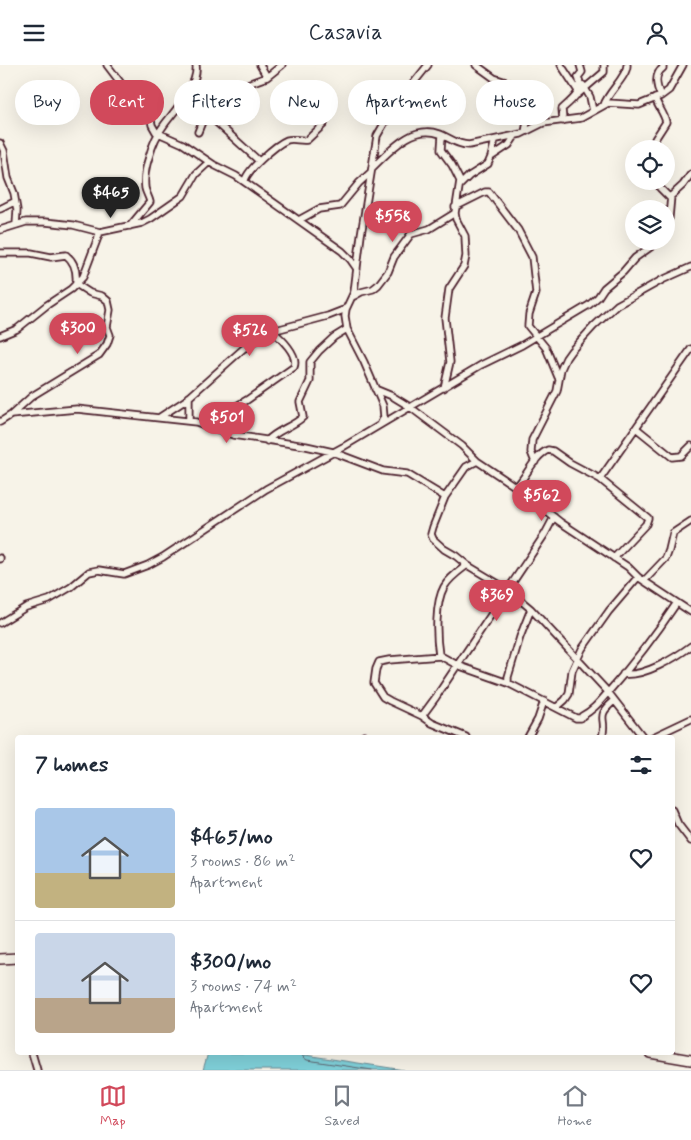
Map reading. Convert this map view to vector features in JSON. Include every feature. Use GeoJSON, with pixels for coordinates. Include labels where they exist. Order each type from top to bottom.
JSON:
{"type":"FeatureCollection","features":[{"type":"Feature","properties":{"kind":"highway"},"geometry":{"type":"LineString","coordinates":[[0,959],[15,958]]}},
{"type":"Feature","properties":{"kind":"highway"},"geometry":{"type":"LineString","coordinates":[[662,1055],[691,1060]]}},
{"type":"Feature","properties":{"kind":"street"},"geometry":{"type":"LineString","coordinates":[[107,65],[123,86],[148,104],[152,128],[156,132],[160,132],[183,144],[209,162],[245,182],[342,251],[358,271]]}},
{"type":"Feature","properties":{"kind":"street"},"geometry":{"type":"LineString","coordinates":[[193,80],[197,70],[196,65]]}},
{"type":"Feature","properties":{"kind":"street"},"geometry":{"type":"LineString","coordinates":[[260,65],[266,77]]}},
{"type":"Feature","properties":{"kind":"street"},"geometry":{"type":"LineString","coordinates":[[258,80],[266,77],[282,65]]}},
{"type":"Feature","properties":{"kind":"street"},"geometry":{"type":"LineString","coordinates":[[381,423],[384,413],[381,402],[345,323],[346,309],[354,292],[358,271],[358,253],[377,136],[400,99],[428,65]]}},
{"type":"Feature","properties":{"kind":"street"},"geometry":{"type":"LineString","coordinates":[[476,65],[494,78],[509,83],[528,117],[525,132]]}},
{"type":"Feature","properties":{"kind":"street"},"geometry":{"type":"LineString","coordinates":[[561,65],[577,93]]}},
{"type":"Feature","properties":{"kind":"street"},"geometry":{"type":"LineString","coordinates":[[577,93],[580,81],[578,77],[582,73],[580,65]]}},
{"type":"Feature","properties":{"kind":"street"},"geometry":{"type":"LineString","coordinates":[[563,121],[562,109],[577,93],[586,88],[604,72],[604,65]]}},
{"type":"Feature","properties":{"kind":"street"},"geometry":{"type":"LineString","coordinates":[[604,105],[615,85],[626,72],[627,65]]}},
{"type":"Feature","properties":{"kind":"street"},"geometry":{"type":"LineString","coordinates":[[654,140],[666,122],[658,108],[657,76],[658,71],[663,68],[663,65]]}},
{"type":"Feature","properties":{"kind":"street"},"geometry":{"type":"LineString","coordinates":[[299,220],[320,209],[340,206],[372,169],[404,139],[412,135],[433,132],[462,145],[515,136],[543,123],[581,118],[612,102],[636,106],[669,90],[682,65]]}},
{"type":"Feature","properties":{"kind":"street"},"geometry":{"type":"LineString","coordinates":[[580,81],[586,88],[593,111]]}},
{"type":"Feature","properties":{"kind":"street"},"geometry":{"type":"LineString","coordinates":[[130,226],[150,202],[145,186],[149,158],[160,132],[174,113]]}},
{"type":"Feature","properties":{"kind":"street"},"geometry":{"type":"LineString","coordinates":[[198,132],[201,125]]}},
{"type":"Feature","properties":{"kind":"street"},"geometry":{"type":"LineString","coordinates":[[220,125],[260,161]]}},
{"type":"Feature","properties":{"kind":"street"},"geometry":{"type":"LineString","coordinates":[[245,182],[247,174],[284,141],[291,139],[303,141],[309,139],[323,125]]}},
{"type":"Feature","properties":{"kind":"street"},"geometry":{"type":"LineString","coordinates":[[442,135],[441,150],[454,167],[459,179],[460,185],[455,210],[456,219],[465,236],[466,256],[464,266],[449,289],[445,311],[450,362],[444,387]]}},
{"type":"Feature","properties":{"kind":"street"},"geometry":{"type":"LineString","coordinates":[[491,157],[509,145],[515,136]]}},
{"type":"Feature","properties":{"kind":"street"},"geometry":{"type":"LineString","coordinates":[[460,185],[488,164],[495,140]]}},
{"type":"Feature","properties":{"kind":"street"},"geometry":{"type":"LineString","coordinates":[[0,143],[4,151],[8,178],[13,190],[17,210],[16,225]]}},
{"type":"Feature","properties":{"kind":"street"},"geometry":{"type":"LineString","coordinates":[[0,230],[26,222],[73,225],[100,232],[130,226],[150,219],[183,196],[196,174],[209,162]]}},
{"type":"Feature","properties":{"kind":"street"},"geometry":{"type":"LineString","coordinates":[[662,190],[670,198],[691,174]]}},
{"type":"Feature","properties":{"kind":"street"},"geometry":{"type":"LineString","coordinates":[[352,298],[358,293],[378,285],[388,272],[394,257],[411,234],[429,229],[442,222],[455,210],[485,191],[489,192],[518,231],[532,257],[536,293],[527,321],[529,329],[548,351],[559,379]]}},
{"type":"Feature","properties":{"kind":"street"},"geometry":{"type":"LineString","coordinates":[[0,209],[14,202]]}},
{"type":"Feature","properties":{"kind":"street"},"geometry":{"type":"LineString","coordinates":[[0,336],[17,329],[85,274],[100,232]]}},
{"type":"Feature","properties":{"kind":"street"},"geometry":{"type":"LineString","coordinates":[[0,623],[26,607],[49,600],[71,587],[89,572],[99,570],[124,574],[163,557],[266,489],[481,365],[536,336],[595,299],[635,258],[646,250]]}},
{"type":"Feature","properties":{"kind":"street"},"geometry":{"type":"LineString","coordinates":[[0,253],[31,253],[51,257],[66,255],[75,267],[76,283]]}},
{"type":"Feature","properties":{"kind":"street"},"geometry":{"type":"LineString","coordinates":[[535,462],[530,452],[532,440],[557,391],[563,363],[571,351],[610,311],[631,296],[691,267]]}},
{"type":"Feature","properties":{"kind":"street"},"geometry":{"type":"LineString","coordinates":[[0,422],[11,415],[32,396],[99,355],[107,344],[110,335],[107,324],[110,304],[102,295],[90,293],[76,283]]}},
{"type":"Feature","properties":{"kind":"street"},"geometry":{"type":"LineString","coordinates":[[160,417],[189,397],[257,339],[272,331],[328,316],[346,309]]}},
{"type":"Feature","properties":{"kind":"street"},"geometry":{"type":"LineString","coordinates":[[267,441],[276,432],[285,429],[303,417],[300,402],[310,381],[310,363],[319,351],[334,337],[348,329]]}},
{"type":"Feature","properties":{"kind":"street"},"geometry":{"type":"LineString","coordinates":[[227,433],[221,425],[223,414],[289,371],[296,363],[289,349],[272,331]]}},
{"type":"Feature","properties":{"kind":"street"},"geometry":{"type":"LineString","coordinates":[[600,479],[691,349]]}},
{"type":"Feature","properties":{"kind":"street"},"geometry":{"type":"LineString","coordinates":[[375,389],[392,396],[410,407],[462,446],[477,461],[516,487],[554,517],[633,571],[638,577],[676,604],[689,609]]}},
{"type":"Feature","properties":{"kind":"street"},"geometry":{"type":"LineString","coordinates":[[189,397],[189,421]]}},
{"type":"Feature","properties":{"kind":"street"},"geometry":{"type":"LineString","coordinates":[[11,415],[77,409],[189,421],[227,433],[333,452],[384,471],[407,474],[445,497]]}},
{"type":"Feature","properties":{"kind":"street"},"geometry":{"type":"LineString","coordinates":[[636,428],[675,458],[691,446]]}},
{"type":"Feature","properties":{"kind":"street"},"geometry":{"type":"LineString","coordinates":[[516,487],[546,450],[552,450],[583,471],[600,479],[648,518],[646,524],[614,558]]}},
{"type":"Feature","properties":{"kind":"street"},"geometry":{"type":"LineString","coordinates":[[477,461],[466,467],[445,497],[433,527],[432,537],[444,549],[507,589],[531,609],[608,692],[641,735]]}},
{"type":"Feature","properties":{"kind":"street"},"geometry":{"type":"LineString","coordinates":[[422,715],[436,697],[554,517]]}},
{"type":"Feature","properties":{"kind":"street"},"geometry":{"type":"LineString","coordinates":[[644,581],[668,554],[673,533],[691,521]]}},
{"type":"Feature","properties":{"kind":"street"},"geometry":{"type":"LineString","coordinates":[[440,656],[437,637],[439,599],[445,585],[467,565]]}},
{"type":"Feature","properties":{"kind":"street"},"geometry":{"type":"LineString","coordinates":[[557,707],[568,697],[570,692],[570,676],[582,649],[609,611],[638,577]]}},
{"type":"Feature","properties":{"kind":"street"},"geometry":{"type":"LineString","coordinates":[[461,735],[432,723],[422,715],[383,697],[374,683],[379,662],[440,656],[457,665],[508,683],[576,718],[581,718],[590,712],[624,674],[676,604]]}},
{"type":"Feature","properties":{"kind":"street"},"geometry":{"type":"LineString","coordinates":[[508,683],[508,677],[520,637],[531,609]]}},
{"type":"Feature","properties":{"kind":"street"},"geometry":{"type":"LineString","coordinates":[[624,674],[641,673],[671,659],[691,646]]}},
{"type":"Feature","properties":{"kind":"street"},"geometry":{"type":"LineString","coordinates":[[529,735],[538,719],[544,701]]}},
{"type":"Feature","properties":{"kind":"street"},"geometry":{"type":"LineString","coordinates":[[603,735],[605,730],[602,715],[605,709],[614,701]]}},
{"type":"Feature","properties":{"kind":"street"},"geometry":{"type":"LineString","coordinates":[[657,735],[691,719]]}},
{"type":"Feature","properties":{"kind":"street"},"geometry":{"type":"LineString","coordinates":[[675,826],[691,841]]}},
{"type":"Feature","properties":{"kind":"street"},"geometry":{"type":"LineString","coordinates":[[33,1055],[37,1070]]}},
{"type":"Feature","properties":{"kind":"water"},"geometry":{"type":"Polygon","coordinates":[[[207,1055],[305,1055],[404,1070],[203,1070],[207,1055]]]}}]}
